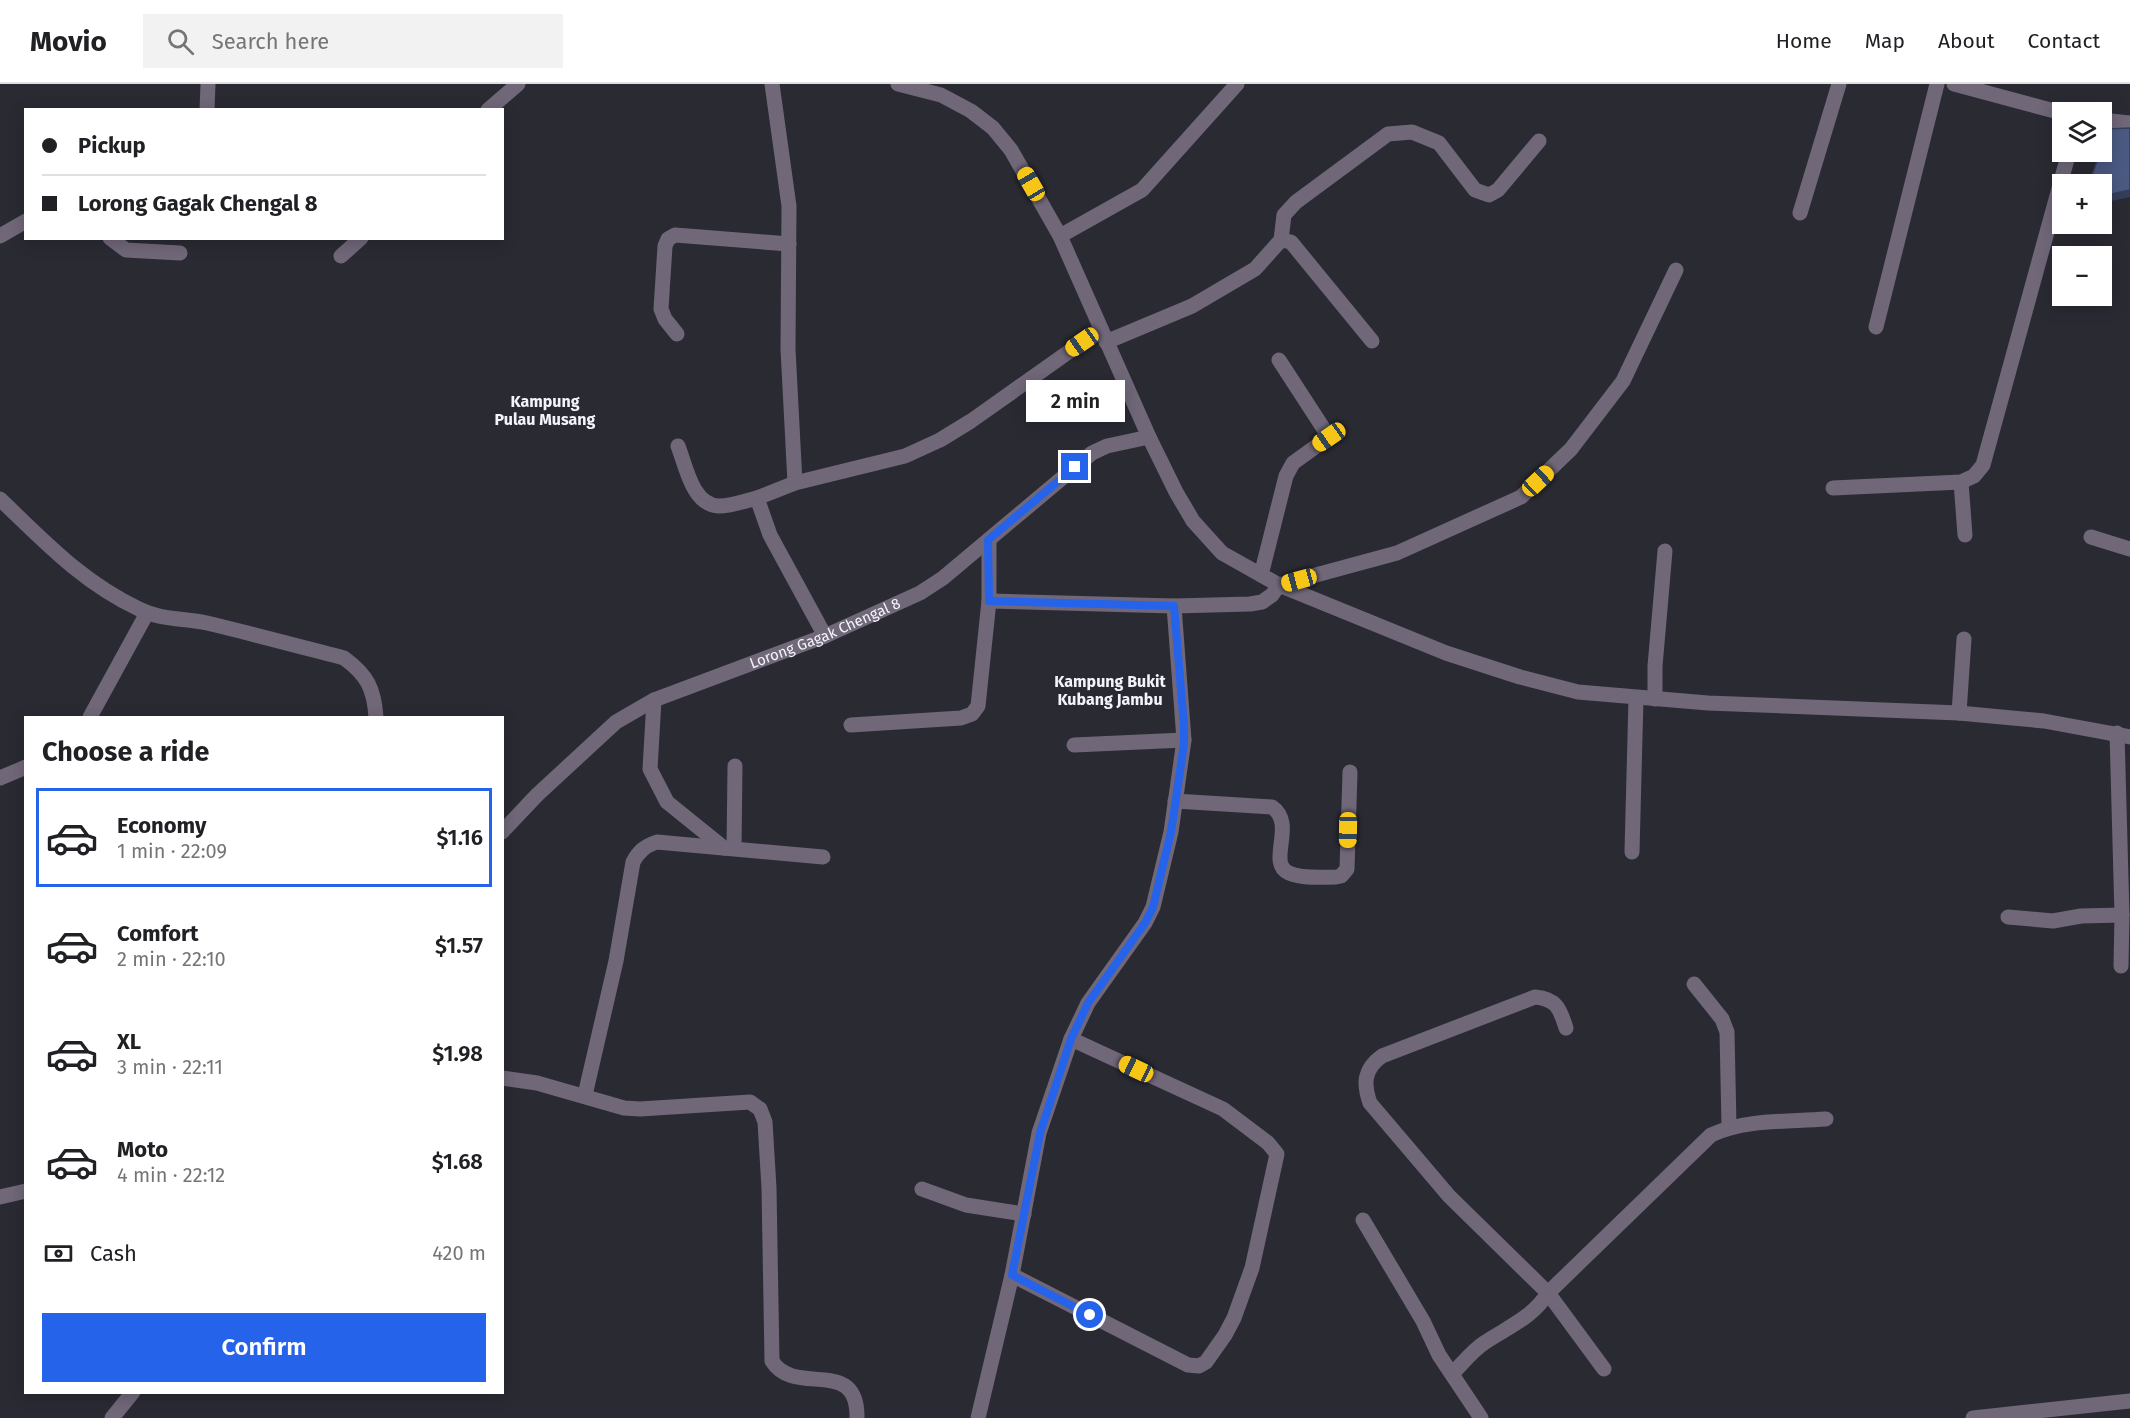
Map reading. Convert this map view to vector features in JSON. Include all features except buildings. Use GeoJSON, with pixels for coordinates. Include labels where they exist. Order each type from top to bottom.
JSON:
{"type":"FeatureCollection","features":[{"type":"Feature","properties":{"kind":"street"},"geometry":{"type":"LineString","coordinates":[[207,108],[208,84]]}},
{"type":"Feature","properties":{"kind":"street"},"geometry":{"type":"LineString","coordinates":[[490,108],[518,84]]}},
{"type":"Feature","properties":{"kind":"street"},"geometry":{"type":"LineString","coordinates":[[772,84],[787,189],[788,348],[795,483]]}},
{"type":"Feature","properties":{"kind":"street"},"geometry":{"type":"LineString","coordinates":[[898,84],[941,95],[971,111],[993,128],[1011,150],[1060,236],[1149,437],[1176,492],[1193,522],[1222,553],[1279,585],[1446,653],[1520,677],[1578,692],[1636,698],[1959,713],[2044,721],[2124,735],[2121,966]]}},
{"type":"Feature","properties":{"kind":"street"},"geometry":{"type":"LineString","coordinates":[[1060,236],[1142,190],[1237,84]]}},
{"type":"Feature","properties":{"kind":"street"},"geometry":{"type":"LineString","coordinates":[[1800,213],[1839,84]]}},
{"type":"Feature","properties":{"kind":"street"},"geometry":{"type":"LineString","coordinates":[[1876,327],[1938,84]]}},
{"type":"Feature","properties":{"kind":"street"},"geometry":{"type":"LineString","coordinates":[[1954,84],[2052,110]]}},
{"type":"Feature","properties":{"kind":"street"},"geometry":{"type":"LineString","coordinates":[[2112,121],[2130,123]]}},
{"type":"Feature","properties":{"kind":"street"},"geometry":{"type":"LineString","coordinates":[[678,446],[695,492],[716,506],[757,498],[795,483],[905,456],[940,440],[1104,336],[1192,306],[1255,269],[1281,240],[1284,215],[1296,202],[1388,134],[1412,132],[1438,143],[1475,190],[1489,195],[1498,190],[1539,141]]}},
{"type":"Feature","properties":{"kind":"street"},"geometry":{"type":"LineString","coordinates":[[1833,488],[1961,482],[1974,476],[1983,465],[2065,162]]}},
{"type":"Feature","properties":{"kind":"street"},"geometry":{"type":"LineString","coordinates":[[0,236],[24,222]]}},
{"type":"Feature","properties":{"kind":"street"},"geometry":{"type":"LineString","coordinates":[[677,334],[665,319],[661,309],[665,246],[668,238],[675,235],[789,244]]}},
{"type":"Feature","properties":{"kind":"street"},"geometry":{"type":"LineString","coordinates":[[112,240],[126,250],[180,252]]}},
{"type":"Feature","properties":{"kind":"street"},"geometry":{"type":"LineString","coordinates":[[341,256],[359,240]]}},
{"type":"Feature","properties":{"kind":"street"},"geometry":{"type":"LineString","coordinates":[[1281,240],[1291,242],[1372,340]]}},
{"type":"Feature","properties":{"kind":"street"},"geometry":{"type":"LineString","coordinates":[[989,601],[1174,606],[1262,602],[1272,595],[1279,585],[1397,553],[1521,497],[1571,449],[1623,381],[1676,270]]}},
{"type":"Feature","properties":{"kind":"street"},"geometry":{"type":"LineString","coordinates":[[1261,575],[1286,476],[1293,463],[1329,437],[1279,360]]}},
{"type":"Feature","properties":{"kind":"street","name":"Lorong Gagak Chengal 8"},"geometry":{"type":"LineString","coordinates":[[504,830],[537,795],[616,722],[654,700],[825,636],[920,593],[943,578],[1092,453],[1107,446],[1149,437]]}},
{"type":"Feature","properties":{"kind":"street"},"geometry":{"type":"LineString","coordinates":[[1961,482],[1965,536]]}},
{"type":"Feature","properties":{"kind":"street"},"geometry":{"type":"LineString","coordinates":[[757,498],[770,535],[825,636]]}},
{"type":"Feature","properties":{"kind":"street"},"geometry":{"type":"LineString","coordinates":[[0,499],[86,579],[147,613],[208,624],[344,658],[359,669],[368,682],[376,716]]}},
{"type":"Feature","properties":{"kind":"street"},"geometry":{"type":"LineString","coordinates":[[2091,537],[2130,549]]}},
{"type":"Feature","properties":{"kind":"street"},"geometry":{"type":"LineString","coordinates":[[851,724],[961,718],[972,714],[978,706],[989,601],[988,540]]}},
{"type":"Feature","properties":{"kind":"street"},"geometry":{"type":"LineString","coordinates":[[1655,699],[1655,666],[1665,551]]}},
{"type":"Feature","properties":{"kind":"street"},"geometry":{"type":"LineString","coordinates":[[978,1418],[1012,1275],[1040,1133],[1071,1039],[1088,1003],[1145,923],[1153,907],[1171,832],[1184,740],[1174,606]]}},
{"type":"Feature","properties":{"kind":"street"},"geometry":{"type":"LineString","coordinates":[[91,716],[147,613]]}},
{"type":"Feature","properties":{"kind":"street"},"geometry":{"type":"LineString","coordinates":[[1959,713],[1964,639]]}},
{"type":"Feature","properties":{"kind":"street"},"geometry":{"type":"LineString","coordinates":[[1632,852],[1636,698]]}},
{"type":"Feature","properties":{"kind":"street"},"geometry":{"type":"LineString","coordinates":[[654,700],[650,769],[667,802],[729,848]]}},
{"type":"Feature","properties":{"kind":"street"},"geometry":{"type":"LineString","coordinates":[[1074,745],[1184,740]]}},
{"type":"Feature","properties":{"kind":"street"},"geometry":{"type":"LineString","coordinates":[[729,848],[735,766]]}},
{"type":"Feature","properties":{"kind":"street"},"geometry":{"type":"LineString","coordinates":[[0,778],[24,768]]}},
{"type":"Feature","properties":{"kind":"street"},"geometry":{"type":"LineString","coordinates":[[1175,801],[1272,807],[1279,812],[1282,819],[1280,860],[1282,868],[1287,873],[1296,875],[1336,877],[1341,876],[1347,868],[1350,772]]}},
{"type":"Feature","properties":{"kind":"street"},"geometry":{"type":"LineString","coordinates":[[585,1095],[616,961],[633,862],[638,852],[647,845],[657,842],[823,856]]}},
{"type":"Feature","properties":{"kind":"street"},"geometry":{"type":"LineString","coordinates":[[2008,917],[2053,921],[2081,916],[2122,915]]}},
{"type":"Feature","properties":{"kind":"street"},"geometry":{"type":"LineString","coordinates":[[1694,984],[1722,1019],[1727,1032],[1729,1127]]}},
{"type":"Feature","properties":{"kind":"street"},"geometry":{"type":"LineString","coordinates":[[1566,1028],[1560,1009],[1545,998],[1535,997],[1382,1056],[1372,1063],[1366,1076],[1366,1091],[1370,1103],[1449,1196],[1548,1293],[1604,1369]]}},
{"type":"Feature","properties":{"kind":"street"},"geometry":{"type":"LineString","coordinates":[[1012,1275],[1188,1365],[1199,1366],[1206,1362],[1225,1335],[1234,1318],[1252,1268],[1277,1154],[1273,1148],[1223,1109],[1071,1039]]}},
{"type":"Feature","properties":{"kind":"street"},"geometry":{"type":"LineString","coordinates":[[504,1078],[537,1083],[624,1108],[750,1102],[760,1109],[765,1122],[769,1188],[772,1361],[777,1369],[786,1375],[835,1381],[844,1385],[853,1393],[858,1405],[857,1418]]}},
{"type":"Feature","properties":{"kind":"street"},"geometry":{"type":"LineString","coordinates":[[1453,1373],[1484,1343],[1525,1319],[1537,1308],[1548,1293],[1711,1135],[1729,1127],[1826,1119]]}},
{"type":"Feature","properties":{"kind":"street"},"geometry":{"type":"LineString","coordinates":[[922,1190],[966,1205],[1024,1214]]}},
{"type":"Feature","properties":{"kind":"street"},"geometry":{"type":"LineString","coordinates":[[0,1197],[24,1191]]}},
{"type":"Feature","properties":{"kind":"street"},"geometry":{"type":"LineString","coordinates":[[1363,1220],[1423,1322],[1439,1355],[1481,1418]]}},
{"type":"Feature","properties":{"kind":"street"},"geometry":{"type":"LineString","coordinates":[[112,1418],[131,1394]]}},
{"type":"Feature","properties":{"kind":"street"},"geometry":{"type":"LineString","coordinates":[[1973,1418],[2130,1401]]}},
{"type":"Feature","properties":{"kind":"district","name":"Kampung Pulau Musang"},"geometry":{"type":"Point","coordinates":[545,410]}},
{"type":"Feature","properties":{"kind":"district","name":"Kampung Bukit Kubang Jambu"},"geometry":{"type":"Point","coordinates":[1110,690]}},
{"type":"Feature","properties":{"kind":"route"},"geometry":{"type":"LineString","coordinates":[[1075,467],[988,540],[989,601],[1174,606],[1184,726],[1184,744],[1171,832],[1153,907],[1145,923],[1088,1003],[1071,1039],[1040,1133],[1012,1275],[1090,1315]]}}]}
